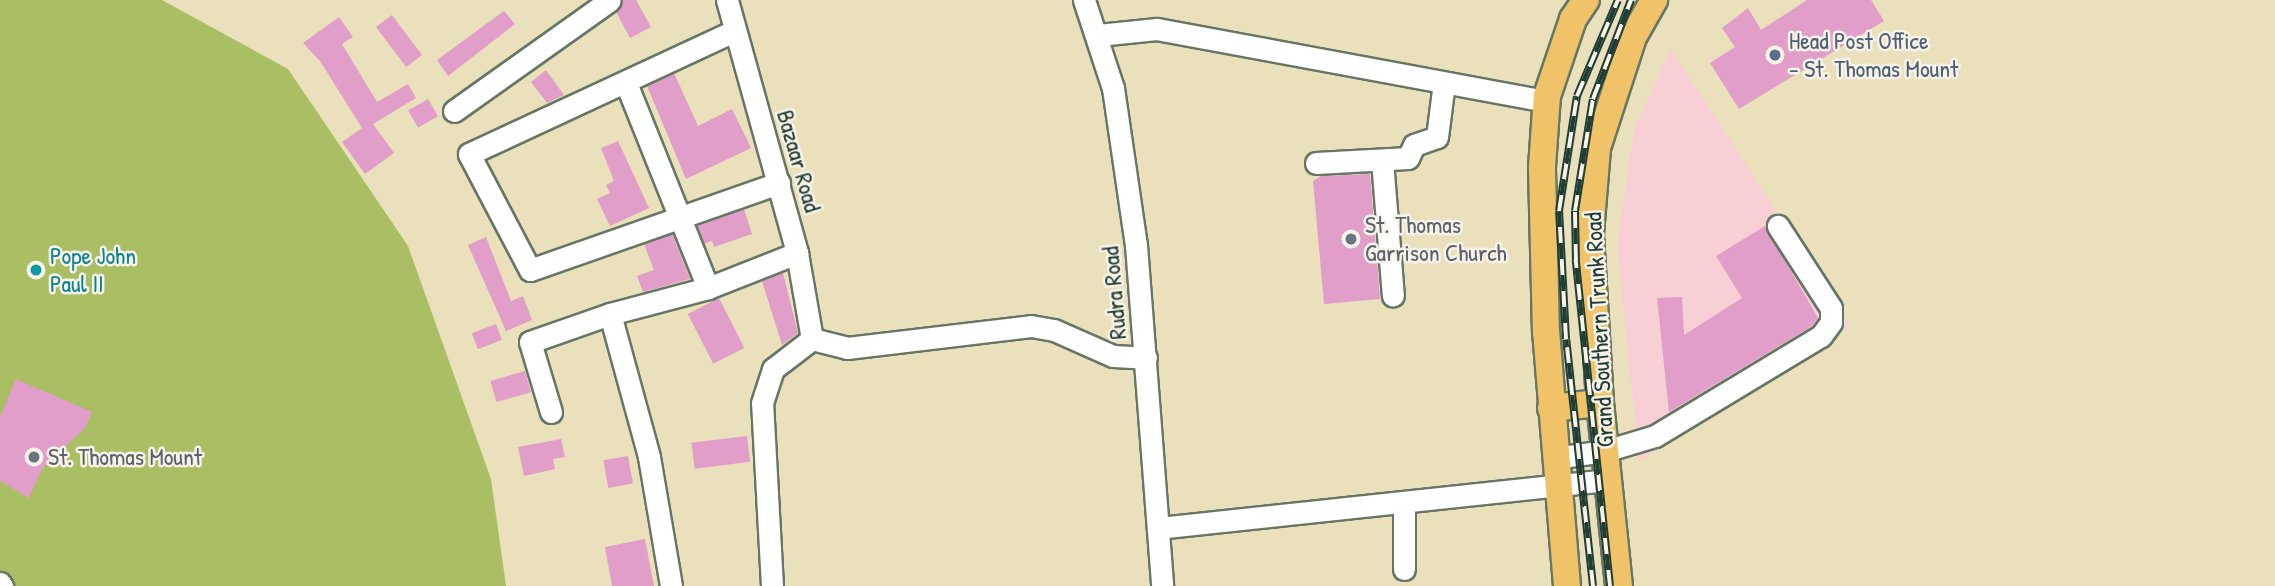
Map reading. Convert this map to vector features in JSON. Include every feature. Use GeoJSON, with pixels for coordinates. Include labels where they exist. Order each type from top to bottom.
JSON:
{"type":"FeatureCollection","features":[{"type":"Feature","properties":{"kind":"main road","name":"Grand Southern Trunk Road"},"geometry":{"type":"LineString","coordinates":[[1567,586],[1551,408],[1542,167],[1547,101],[1573,19],[1586,0]]}},
{"type":"Feature","properties":{"kind":"main road","name":"Grand Southern Trunk Road"},"geometry":{"type":"LineString","coordinates":[[1619,586],[1600,403],[1590,234],[1597,148],[1633,37],[1654,0]]}},
{"type":"Feature","properties":{"kind":"main road"},"geometry":{"type":"LineString","coordinates":[[1551,408],[1600,403]]}},
{"type":"Feature","properties":{"kind":"street","name":"Bazaar Road"},"geometry":{"type":"LineString","coordinates":[[727,0],[797,253],[812,339]]}},
{"type":"Feature","properties":{"kind":"street","name":"Rudra Road"},"geometry":{"type":"LineString","coordinates":[[1084,0],[1098,35],[1113,88],[1136,245],[1161,586]]}},
{"type":"Feature","properties":{"kind":"street"},"geometry":{"type":"LineString","coordinates":[[454,111],[595,4]]}},
{"type":"Feature","properties":{"kind":"street"},"geometry":{"type":"LineString","coordinates":[[1098,35],[1133,28],[1157,29],[1547,101]]}},
{"type":"Feature","properties":{"kind":"street"},"geometry":{"type":"LineString","coordinates":[[734,31],[469,154],[530,270],[779,183]]}},
{"type":"Feature","properties":{"kind":"street"},"geometry":{"type":"LineString","coordinates":[[1316,163],[1408,158],[1414,145],[1437,137],[1444,82]]}},
{"type":"Feature","properties":{"kind":"street"},"geometry":{"type":"LineString","coordinates":[[626,83],[708,288]]}},
{"type":"Feature","properties":{"kind":"street"},"geometry":{"type":"LineString","coordinates":[[1382,160],[1393,296]]}},
{"type":"Feature","properties":{"kind":"street"},"geometry":{"type":"LineString","coordinates":[[1554,458],[1605,452],[1655,436],[1821,336],[1830,322],[1831,308],[1778,226]]}},
{"type":"Feature","properties":{"kind":"street"},"geometry":{"type":"LineString","coordinates":[[551,412],[530,342],[610,314],[708,288],[797,253]]}},
{"type":"Feature","properties":{"kind":"street"},"geometry":{"type":"LineString","coordinates":[[610,314],[649,457],[671,586]]}},
{"type":"Feature","properties":{"kind":"street"},"geometry":{"type":"LineString","coordinates":[[765,585],[762,403],[773,369],[812,339],[846,348],[1031,326],[1054,330],[1113,356],[1146,358]]}},
{"type":"Feature","properties":{"kind":"street"},"geometry":{"type":"LineString","coordinates":[[1158,528],[1607,480]]}},
{"type":"Feature","properties":{"kind":"street"},"geometry":{"type":"LineString","coordinates":[[1404,502],[1404,569]]}},
{"type":"Feature","properties":{"kind":"shaded area"},"geometry":{"type":"Polygon","coordinates":[[[1671,49],[1850,326],[1639,461],[1617,245],[1634,130],[1671,49]]]}},
{"type":"Feature","properties":{"kind":"green space","name":"St. Thomas Mount"},"geometry":{"type":"Polygon","coordinates":[[[0,0],[162,0],[288,69],[408,246],[491,479],[506,586],[0,586],[0,0]]]}},
{"type":"Feature","properties":{"kind":"building"},"geometry":{"type":"Polygon","coordinates":[[[623,0],[636,0],[651,27],[630,38],[616,12],[623,0]]]}},
{"type":"Feature","properties":{"kind":"building","name":"Head Post Office - St. Thomas Mount"},"geometry":{"type":"Polygon","coordinates":[[[1807,0],[1871,0],[1884,21],[1739,109],[1710,63],[1735,47],[1722,28],[1748,8],[1761,30],[1807,0]]]}},
{"type":"Feature","properties":{"kind":"building"},"geometry":{"type":"Polygon","coordinates":[[[504,11],[515,24],[448,76],[437,60],[504,11]]]}},
{"type":"Feature","properties":{"kind":"building"},"geometry":{"type":"Polygon","coordinates":[[[392,15],[422,55],[406,67],[376,27],[392,15]]]}},
{"type":"Feature","properties":{"kind":"building"},"geometry":{"type":"Polygon","coordinates":[[[339,17],[353,37],[342,44],[377,102],[408,84],[416,98],[373,124],[394,153],[365,174],[342,142],[362,128],[320,61],[303,43],[339,17]]]}},
{"type":"Feature","properties":{"kind":"building"},"geometry":{"type":"Polygon","coordinates":[[[546,70],[564,95],[547,103],[531,82],[546,70]]]}},
{"type":"Feature","properties":{"kind":"building"},"geometry":{"type":"Polygon","coordinates":[[[674,73],[698,126],[732,109],[751,148],[686,179],[647,86],[674,73]]]}},
{"type":"Feature","properties":{"kind":"building"},"geometry":{"type":"Polygon","coordinates":[[[428,99],[438,116],[418,128],[408,110],[428,99]]]}},
{"type":"Feature","properties":{"kind":"building"},"geometry":{"type":"Polygon","coordinates":[[[618,141],[649,208],[610,226],[597,199],[610,193],[606,185],[614,181],[601,148],[618,141]]]}},
{"type":"Feature","properties":{"kind":"building","name":"St. Thomas Garrison Church"},"geometry":{"type":"Polygon","coordinates":[[[1370,174],[1380,299],[1324,304],[1313,181],[1321,176],[1370,174]]]}},
{"type":"Feature","properties":{"kind":"building"},"geometry":{"type":"Polygon","coordinates":[[[744,209],[752,234],[714,247],[712,241],[704,244],[697,226],[744,209]]]}},
{"type":"Feature","properties":{"kind":"building"},"geometry":{"type":"Polygon","coordinates":[[[1765,226],[1818,318],[1812,326],[1669,412],[1657,298],[1682,297],[1684,335],[1742,298],[1716,256],[1765,226]]]}},
{"type":"Feature","properties":{"kind":"building"},"geometry":{"type":"Polygon","coordinates":[[[672,234],[690,279],[643,292],[637,276],[654,270],[644,244],[672,234]]]}},
{"type":"Feature","properties":{"kind":"building"},"geometry":{"type":"Polygon","coordinates":[[[486,237],[511,301],[523,296],[532,320],[506,331],[468,245],[486,237]]]}},
{"type":"Feature","properties":{"kind":"building"},"geometry":{"type":"Polygon","coordinates":[[[783,273],[798,333],[782,345],[762,281],[783,273]]]}},
{"type":"Feature","properties":{"kind":"building"},"geometry":{"type":"Polygon","coordinates":[[[719,298],[744,348],[713,364],[688,314],[719,298]]]}},
{"type":"Feature","properties":{"kind":"building"},"geometry":{"type":"Polygon","coordinates":[[[496,324],[502,340],[478,349],[472,333],[496,324]]]}},
{"type":"Feature","properties":{"kind":"building"},"geometry":{"type":"Polygon","coordinates":[[[525,371],[531,392],[496,402],[490,381],[525,371]]]}},
{"type":"Feature","properties":{"kind":"building"},"geometry":{"type":"Polygon","coordinates":[[[16,379],[92,412],[85,428],[42,469],[29,498],[0,481],[0,417],[16,379]]]}},
{"type":"Feature","properties":{"kind":"building"},"geometry":{"type":"Polygon","coordinates":[[[747,436],[750,462],[695,469],[691,443],[747,436]]]}},
{"type":"Feature","properties":{"kind":"building"},"geometry":{"type":"Polygon","coordinates":[[[561,439],[565,457],[553,459],[555,469],[524,476],[518,447],[561,439]]]}},
{"type":"Feature","properties":{"kind":"building"},"geometry":{"type":"Polygon","coordinates":[[[628,456],[633,484],[608,488],[603,460],[628,456]]]}},
{"type":"Feature","properties":{"kind":"building"},"geometry":{"type":"Polygon","coordinates":[[[645,539],[654,586],[612,586],[605,547],[645,539]]]}},
{"type":"Feature","properties":{"kind":"railway"},"geometry":{"type":"LineString","coordinates":[[1593,586],[1566,339],[1559,211],[1577,96],[1618,0]]}},
{"type":"Feature","properties":{"kind":"railway"},"geometry":{"type":"LineString","coordinates":[[1610,586],[1576,260],[1575,211],[1593,99],[1631,0]]}},
{"type":"Feature","properties":{"kind":"place","name":"Head Post Office - St. Thomas Mount"},"geometry":{"type":"Point","coordinates":[1775,55]}},
{"type":"Feature","properties":{"kind":"place","name":"St. Thomas Garrison Church"},"geometry":{"type":"Point","coordinates":[1351,239]}},
{"type":"Feature","properties":{"kind":"place","name":"Pope John Paul II"},"geometry":{"type":"Point","coordinates":[36,270]}},
{"type":"Feature","properties":{"kind":"place","name":"St. Thomas Mount"},"geometry":{"type":"Point","coordinates":[34,457]}}]}
